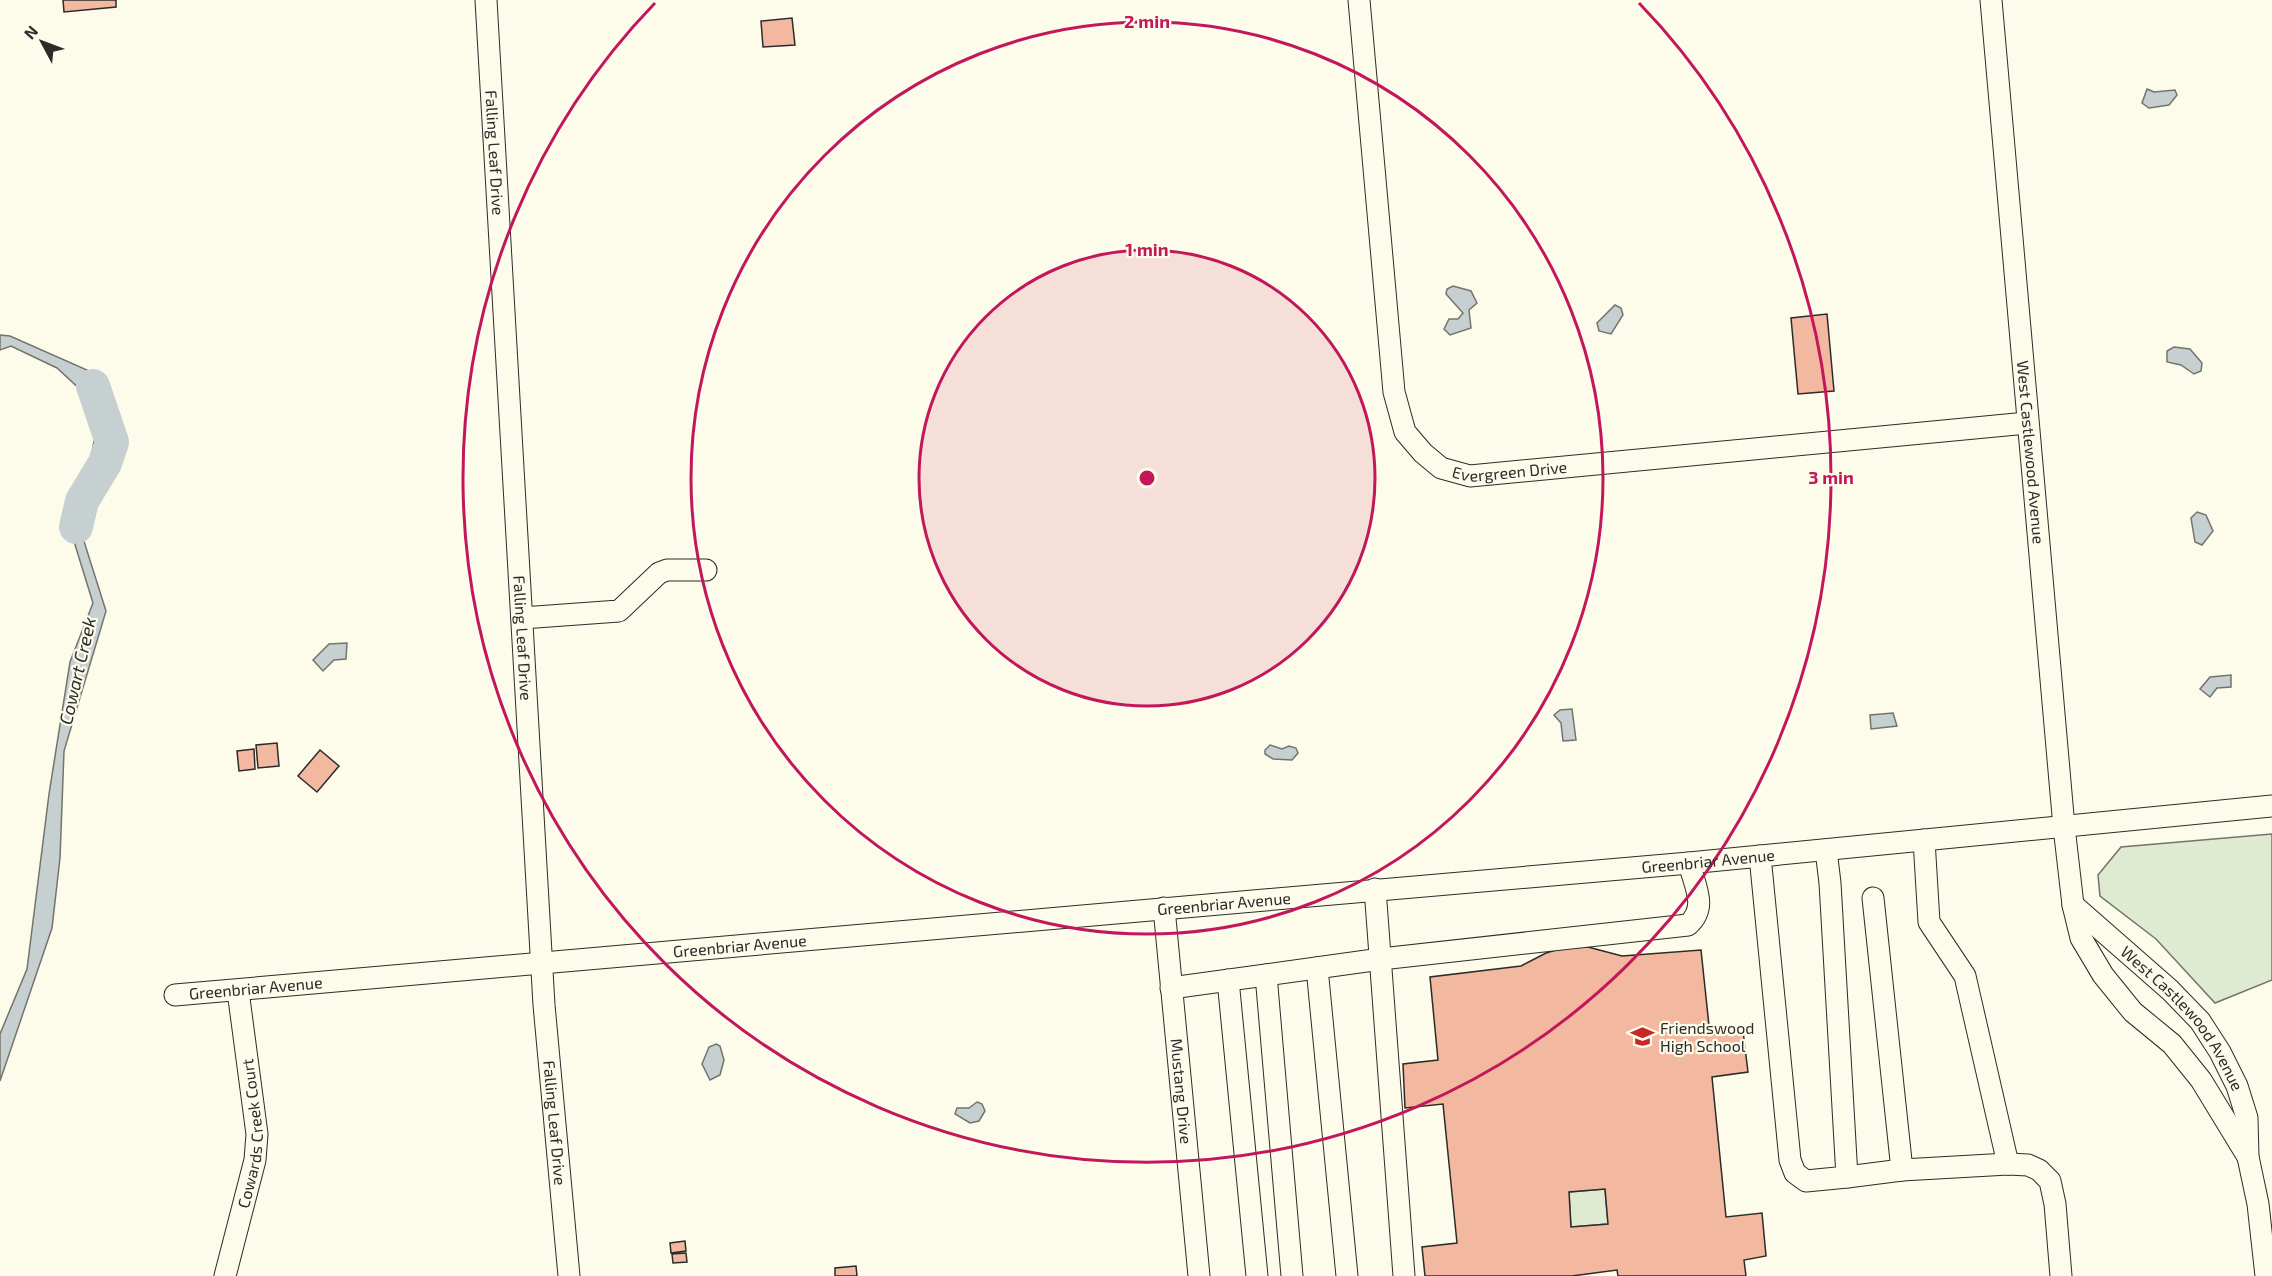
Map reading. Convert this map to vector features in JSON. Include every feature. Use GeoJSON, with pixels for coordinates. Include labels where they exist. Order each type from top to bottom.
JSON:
{"type":"FeatureCollection","features":[{"type":"Feature","properties":{"kind":"street","name":"Falling Leaf Drive"},"geometry":{"type":"LineString","coordinates":[[486,0],[542,964],[569,1276]]}},
{"type":"Feature","properties":{"kind":"street","name":"Evergreen Drive"},"geometry":{"type":"LineString","coordinates":[[1359,0],[1394,392],[1405,432],[1441,468],[1470,476],[2027,423]]}},
{"type":"Feature","properties":{"kind":"street","name":"West Castlewood Avenue"},"geometry":{"type":"LineString","coordinates":[[1991,0],[2027,423],[2073,905],[2081,938],[2103,975],[2133,1012],[2172,1044],[2201,1080],[2248,1157]]}},
{"type":"Feature","properties":{"kind":"street"},"geometry":{"type":"LineString","coordinates":[[522,618],[619,611],[659,573],[667,570],[705,570]]}},
{"type":"Feature","properties":{"kind":"street","name":"Greenbriar Avenue"},"geometry":{"type":"LineString","coordinates":[[175,995],[1689,863],[2272,806]]}},
{"type":"Feature","properties":{"kind":"street"},"geometry":{"type":"LineString","coordinates":[[1924,840],[1929,922],[1965,976],[2008,1164]]}},
{"type":"Feature","properties":{"kind":"street"},"geometry":{"type":"LineString","coordinates":[[1826,849],[1830,883],[1847,1177]]}},
{"type":"Feature","properties":{"kind":"street"},"geometry":{"type":"LineString","coordinates":[[1760,856],[1790,1160],[1795,1173],[1806,1181],[1902,1170],[2028,1165],[2050,1181],[2061,1276]]}},
{"type":"Feature","properties":{"kind":"street"},"geometry":{"type":"LineString","coordinates":[[1171,988],[1381,959],[1688,925],[1700,909],[1689,863]]}},
{"type":"Feature","properties":{"kind":"street"},"geometry":{"type":"LineString","coordinates":[[1376,889],[1404,1276]]}},
{"type":"Feature","properties":{"kind":"street"},"geometry":{"type":"LineString","coordinates":[[1873,898],[1902,1170]]}},
{"type":"Feature","properties":{"kind":"street","name":"West Castlewood Avenue"},"geometry":{"type":"LineString","coordinates":[[2073,905],[2170,990],[2200,1021],[2220,1052],[2237,1086],[2247,1119],[2248,1157],[2258,1204],[2266,1276]]}},
{"type":"Feature","properties":{"kind":"street","name":"Mustang Drive"},"geometry":{"type":"LineString","coordinates":[[1164,908],[1199,1276]]}},
{"type":"Feature","properties":{"kind":"street"},"geometry":{"type":"LineString","coordinates":[[1317,968],[1347,1276]]}},
{"type":"Feature","properties":{"kind":"street"},"geometry":{"type":"LineString","coordinates":[[1266,975],[1292,1276]]}},
{"type":"Feature","properties":{"kind":"street"},"geometry":{"type":"LineString","coordinates":[[1228,980],[1257,1276]]}},
{"type":"Feature","properties":{"kind":"street","name":"Cowards Creek Court"},"geometry":{"type":"LineString","coordinates":[[225,1276],[255,1160],[257,1134],[238,991]]}},
{"type":"Feature","properties":{"kind":"green space"},"geometry":{"type":"Polygon","coordinates":[[[2272,834],[2272,980],[2215,1003],[2156,939],[2100,896],[2098,875],[2121,847],[2272,834]]]}},
{"type":"Feature","properties":{"kind":"green space"},"geometry":{"type":"Polygon","coordinates":[[[1605,1189],[1608,1224],[1571,1227],[1569,1192],[1605,1189]]]}},
{"type":"Feature","properties":{"kind":"water"},"geometry":{"type":"Polygon","coordinates":[[[2147,89],[2154,92],[2175,90],[2177,95],[2169,105],[2149,108],[2142,103],[2147,89]]]}},
{"type":"Feature","properties":{"kind":"water"},"geometry":{"type":"Polygon","coordinates":[[[1453,286],[1471,291],[1477,303],[1469,310],[1471,328],[1450,335],[1444,329],[1449,319],[1458,319],[1463,313],[1446,294],[1447,289],[1453,286]]]}},
{"type":"Feature","properties":{"kind":"water"},"geometry":{"type":"Polygon","coordinates":[[[1615,305],[1621,308],[1623,315],[1611,334],[1599,331],[1597,323],[1615,305]]]}},
{"type":"Feature","properties":{"kind":"water","name":"Cowart Creek"},"geometry":{"type":"Polygon","coordinates":[[[0,335],[10,336],[87,370],[105,396],[109,429],[92,482],[82,535],[106,611],[64,751],[60,858],[52,928],[0,1081],[0,1034],[27,969],[49,794],[70,662],[93,603],[68,522],[89,469],[100,408],[57,368],[11,346],[0,350],[0,335]]]}},
{"type":"Feature","properties":{"kind":"water"},"geometry":{"type":"Polygon","coordinates":[[[2174,347],[2190,349],[2202,363],[2201,371],[2194,374],[2181,365],[2167,362],[2167,351],[2174,347]]]}},
{"type":"Feature","properties":{"kind":"water"},"geometry":{"type":"Polygon","coordinates":[[[2197,512],[2206,515],[2213,531],[2202,545],[2195,542],[2191,518],[2197,512]]]}},
{"type":"Feature","properties":{"kind":"water"},"geometry":{"type":"Polygon","coordinates":[[[347,643],[346,659],[334,660],[323,671],[313,660],[329,644],[347,643]]]}},
{"type":"Feature","properties":{"kind":"water"},"geometry":{"type":"Polygon","coordinates":[[[2231,675],[2231,687],[2217,688],[2210,697],[2200,689],[2210,677],[2231,675]]]}},
{"type":"Feature","properties":{"kind":"water"},"geometry":{"type":"Polygon","coordinates":[[[1572,709],[1576,740],[1563,741],[1561,723],[1554,715],[1560,710],[1572,709]]]}},
{"type":"Feature","properties":{"kind":"water"},"geometry":{"type":"Polygon","coordinates":[[[1893,713],[1897,726],[1871,729],[1870,715],[1893,713]]]}},
{"type":"Feature","properties":{"kind":"water"},"geometry":{"type":"Polygon","coordinates":[[[1270,745],[1282,749],[1289,746],[1296,748],[1298,753],[1292,760],[1273,759],[1265,754],[1265,750],[1270,745]]]}},
{"type":"Feature","properties":{"kind":"water"},"geometry":{"type":"Polygon","coordinates":[[[716,1044],[720,1046],[724,1060],[720,1075],[710,1080],[702,1064],[709,1047],[716,1044]]]}},
{"type":"Feature","properties":{"kind":"water"},"geometry":{"type":"Polygon","coordinates":[[[977,1102],[982,1104],[985,1111],[979,1121],[970,1123],[955,1114],[957,1108],[969,1108],[977,1102]]]}},
{"type":"Feature","properties":{"kind":"building"},"geometry":{"type":"Polygon","coordinates":[[[63,0],[116,0],[116,7],[64,12],[63,0]]]}},
{"type":"Feature","properties":{"kind":"building"},"geometry":{"type":"Polygon","coordinates":[[[792,18],[795,45],[763,47],[761,21],[792,18]]]}},
{"type":"Feature","properties":{"kind":"building"},"geometry":{"type":"Polygon","coordinates":[[[1827,314],[1834,391],[1798,394],[1791,318],[1827,314]]]}},
{"type":"Feature","properties":{"kind":"building"},"geometry":{"type":"Polygon","coordinates":[[[277,743],[279,766],[258,768],[256,745],[277,743]]]}},
{"type":"Feature","properties":{"kind":"building"},"geometry":{"type":"Polygon","coordinates":[[[254,749],[255,769],[239,771],[237,751],[254,749]]]}},
{"type":"Feature","properties":{"kind":"building"},"geometry":{"type":"Polygon","coordinates":[[[320,750],[339,766],[317,792],[298,776],[320,750]]]}},
{"type":"Feature","properties":{"kind":"building"},"geometry":{"type":"Polygon","coordinates":[[[1569,946],[1588,947],[1622,956],[1701,950],[1710,1035],[1743,1031],[1748,1072],[1712,1077],[1726,1217],[1762,1213],[1766,1256],[1744,1260],[1746,1276],[1618,1276],[1617,1270],[1572,1276],[1425,1276],[1422,1247],[1457,1243],[1443,1104],[1405,1108],[1403,1064],[1438,1060],[1430,977],[1521,966],[1546,953],[1569,946]],[[1605,1189],[1569,1192],[1571,1227],[1608,1224],[1605,1189]]]}},
{"type":"Feature","properties":{"kind":"building"},"geometry":{"type":"Polygon","coordinates":[[[685,1241],[686,1251],[671,1253],[670,1243],[685,1241]]]}},
{"type":"Feature","properties":{"kind":"building"},"geometry":{"type":"Polygon","coordinates":[[[686,1253],[687,1262],[673,1263],[672,1254],[686,1253]]]}},
{"type":"Feature","properties":{"kind":"building"},"geometry":{"type":"Polygon","coordinates":[[[856,1266],[857,1276],[835,1276],[835,1268],[856,1266]]]}},
{"type":"Feature","properties":{"kind":"waterway","name":"Cowart Creek"},"geometry":{"type":"LineString","coordinates":[[76,527],[82,501],[105,463],[112,442],[93,386]]}},
{"type":"Feature","properties":{"kind":"place","name":"Friendswood High School"},"geometry":{"type":"Point","coordinates":[1642,1037]}}]}
